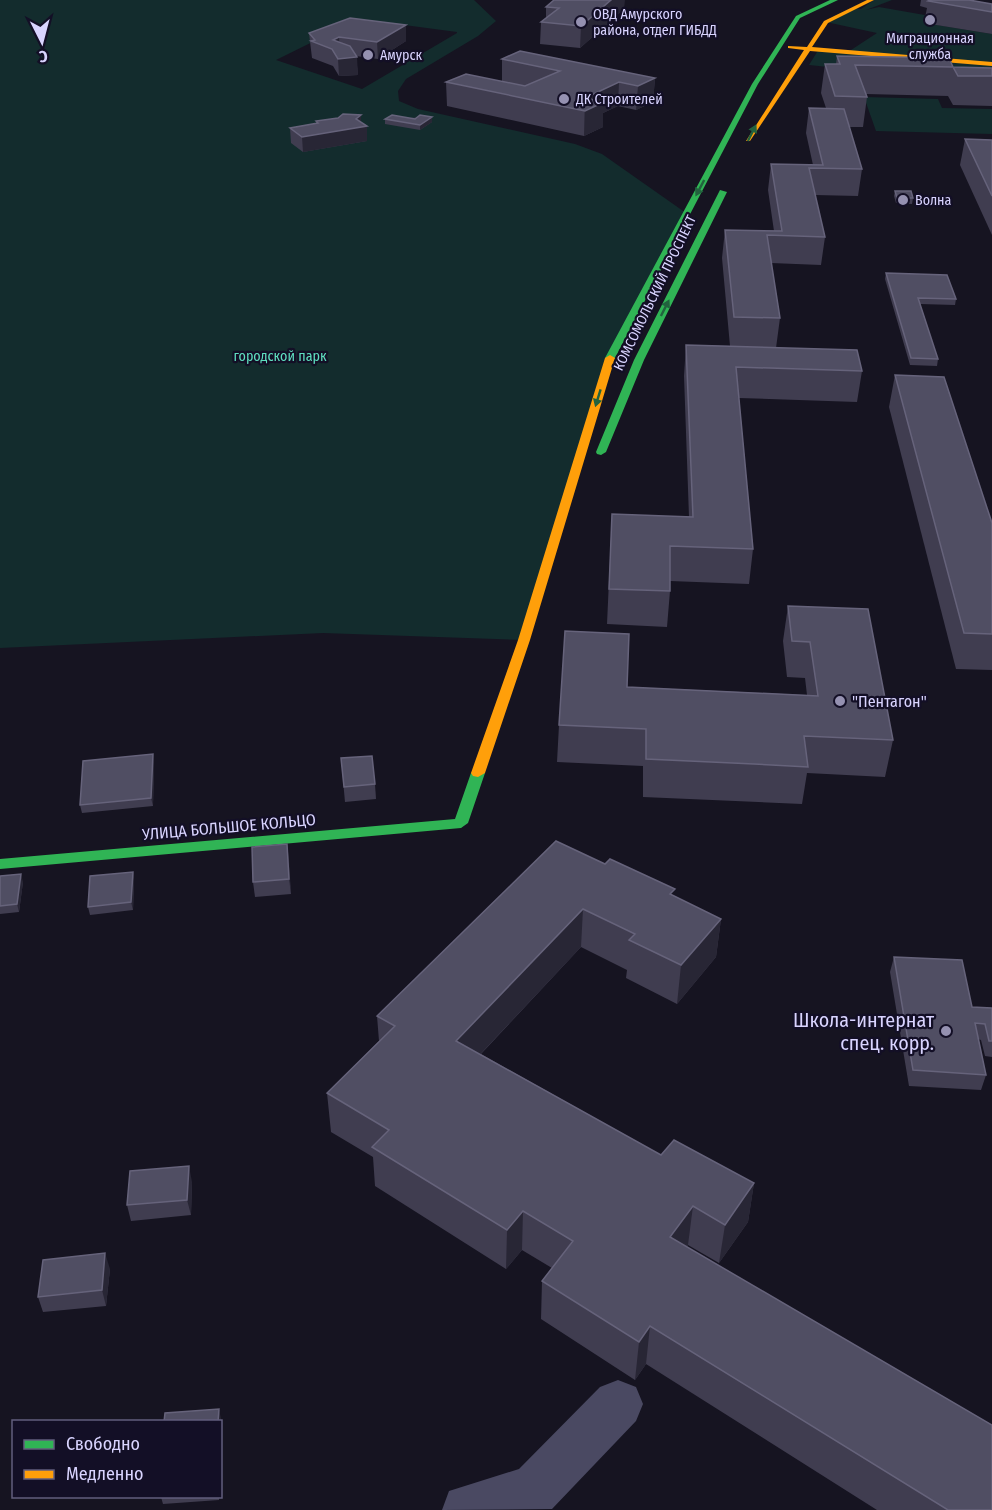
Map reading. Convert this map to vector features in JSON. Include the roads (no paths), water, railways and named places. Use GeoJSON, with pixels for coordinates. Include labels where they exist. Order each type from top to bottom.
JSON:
{"type":"FeatureCollection","features":[{"type":"Feature","properties":{"kind":"street"},"geometry":{"type":"LineString","coordinates":[[798,17],[835,0]]}},
{"type":"Feature","properties":{"kind":"street"},"geometry":{"type":"LineString","coordinates":[[740,157],[756,125],[826,22],[872,0]]}},
{"type":"Feature","properties":{"kind":"street"},"geometry":{"type":"LineString","coordinates":[[798,17],[853,27]]}},
{"type":"Feature","properties":{"kind":"street","name":"КОМСОМОЛЬСКИЙ ПРОСПЕКТ"},"geometry":{"type":"LineString","coordinates":[[461,823],[524,640],[610,357],[755,84],[798,17]]}},
{"type":"Feature","properties":{"kind":"street"},"geometry":{"type":"LineString","coordinates":[[779,46],[992,64]]}},
{"type":"Feature","properties":{"kind":"street"},"geometry":{"type":"LineString","coordinates":[[946,46],[992,55]]}},
{"type":"Feature","properties":{"kind":"street","name":"КОМСОМОЛЬСКИЙ ПРОСПЕКТ"},"geometry":{"type":"LineString","coordinates":[[595,468],[639,360],[729,179]]}},
{"type":"Feature","properties":{"kind":"street","name":"КОМСОМОЛЬСКИЙ ПРОСПЕКТ"},"geometry":{"type":"LineString","coordinates":[[524,640],[582,500]]}},
{"type":"Feature","properties":{"kind":"street","name":"УЛИЦА БОЛЬШОЕ КОЛЬЦО"},"geometry":{"type":"LineString","coordinates":[[0,864],[461,823]]}},
{"type":"Feature","properties":{"kind":"street"},"geometry":{"type":"LineString","coordinates":[[468,1510],[534,1491],[618,1404]]}},
{"type":"Feature","properties":{"kind":"place","name":"Миграционная служба"},"geometry":{"type":"Point","coordinates":[930,20]}},
{"type":"Feature","properties":{"kind":"place","name":"ОВД Амурского района, отдел ГИБДД"},"geometry":{"type":"Point","coordinates":[581,22]}},
{"type":"Feature","properties":{"kind":"place","name":"Амурск"},"geometry":{"type":"Point","coordinates":[368,55]}},
{"type":"Feature","properties":{"kind":"place","name":"ДК Строителей"},"geometry":{"type":"Point","coordinates":[564,99]}},
{"type":"Feature","properties":{"kind":"place","name":"Волна"},"geometry":{"type":"Point","coordinates":[903,200]}},
{"type":"Feature","properties":{"kind":"place","name":"\"Пентагон\""},"geometry":{"type":"Point","coordinates":[840,701]}},
{"type":"Feature","properties":{"kind":"place","name":"Школа-интернат спец. корр."},"geometry":{"type":"Point","coordinates":[946,1031]}},
{"type":"Feature","properties":{"kind":"park label","name":"городской парк"},"geometry":{"type":"Point","coordinates":[280,356]}}]}
